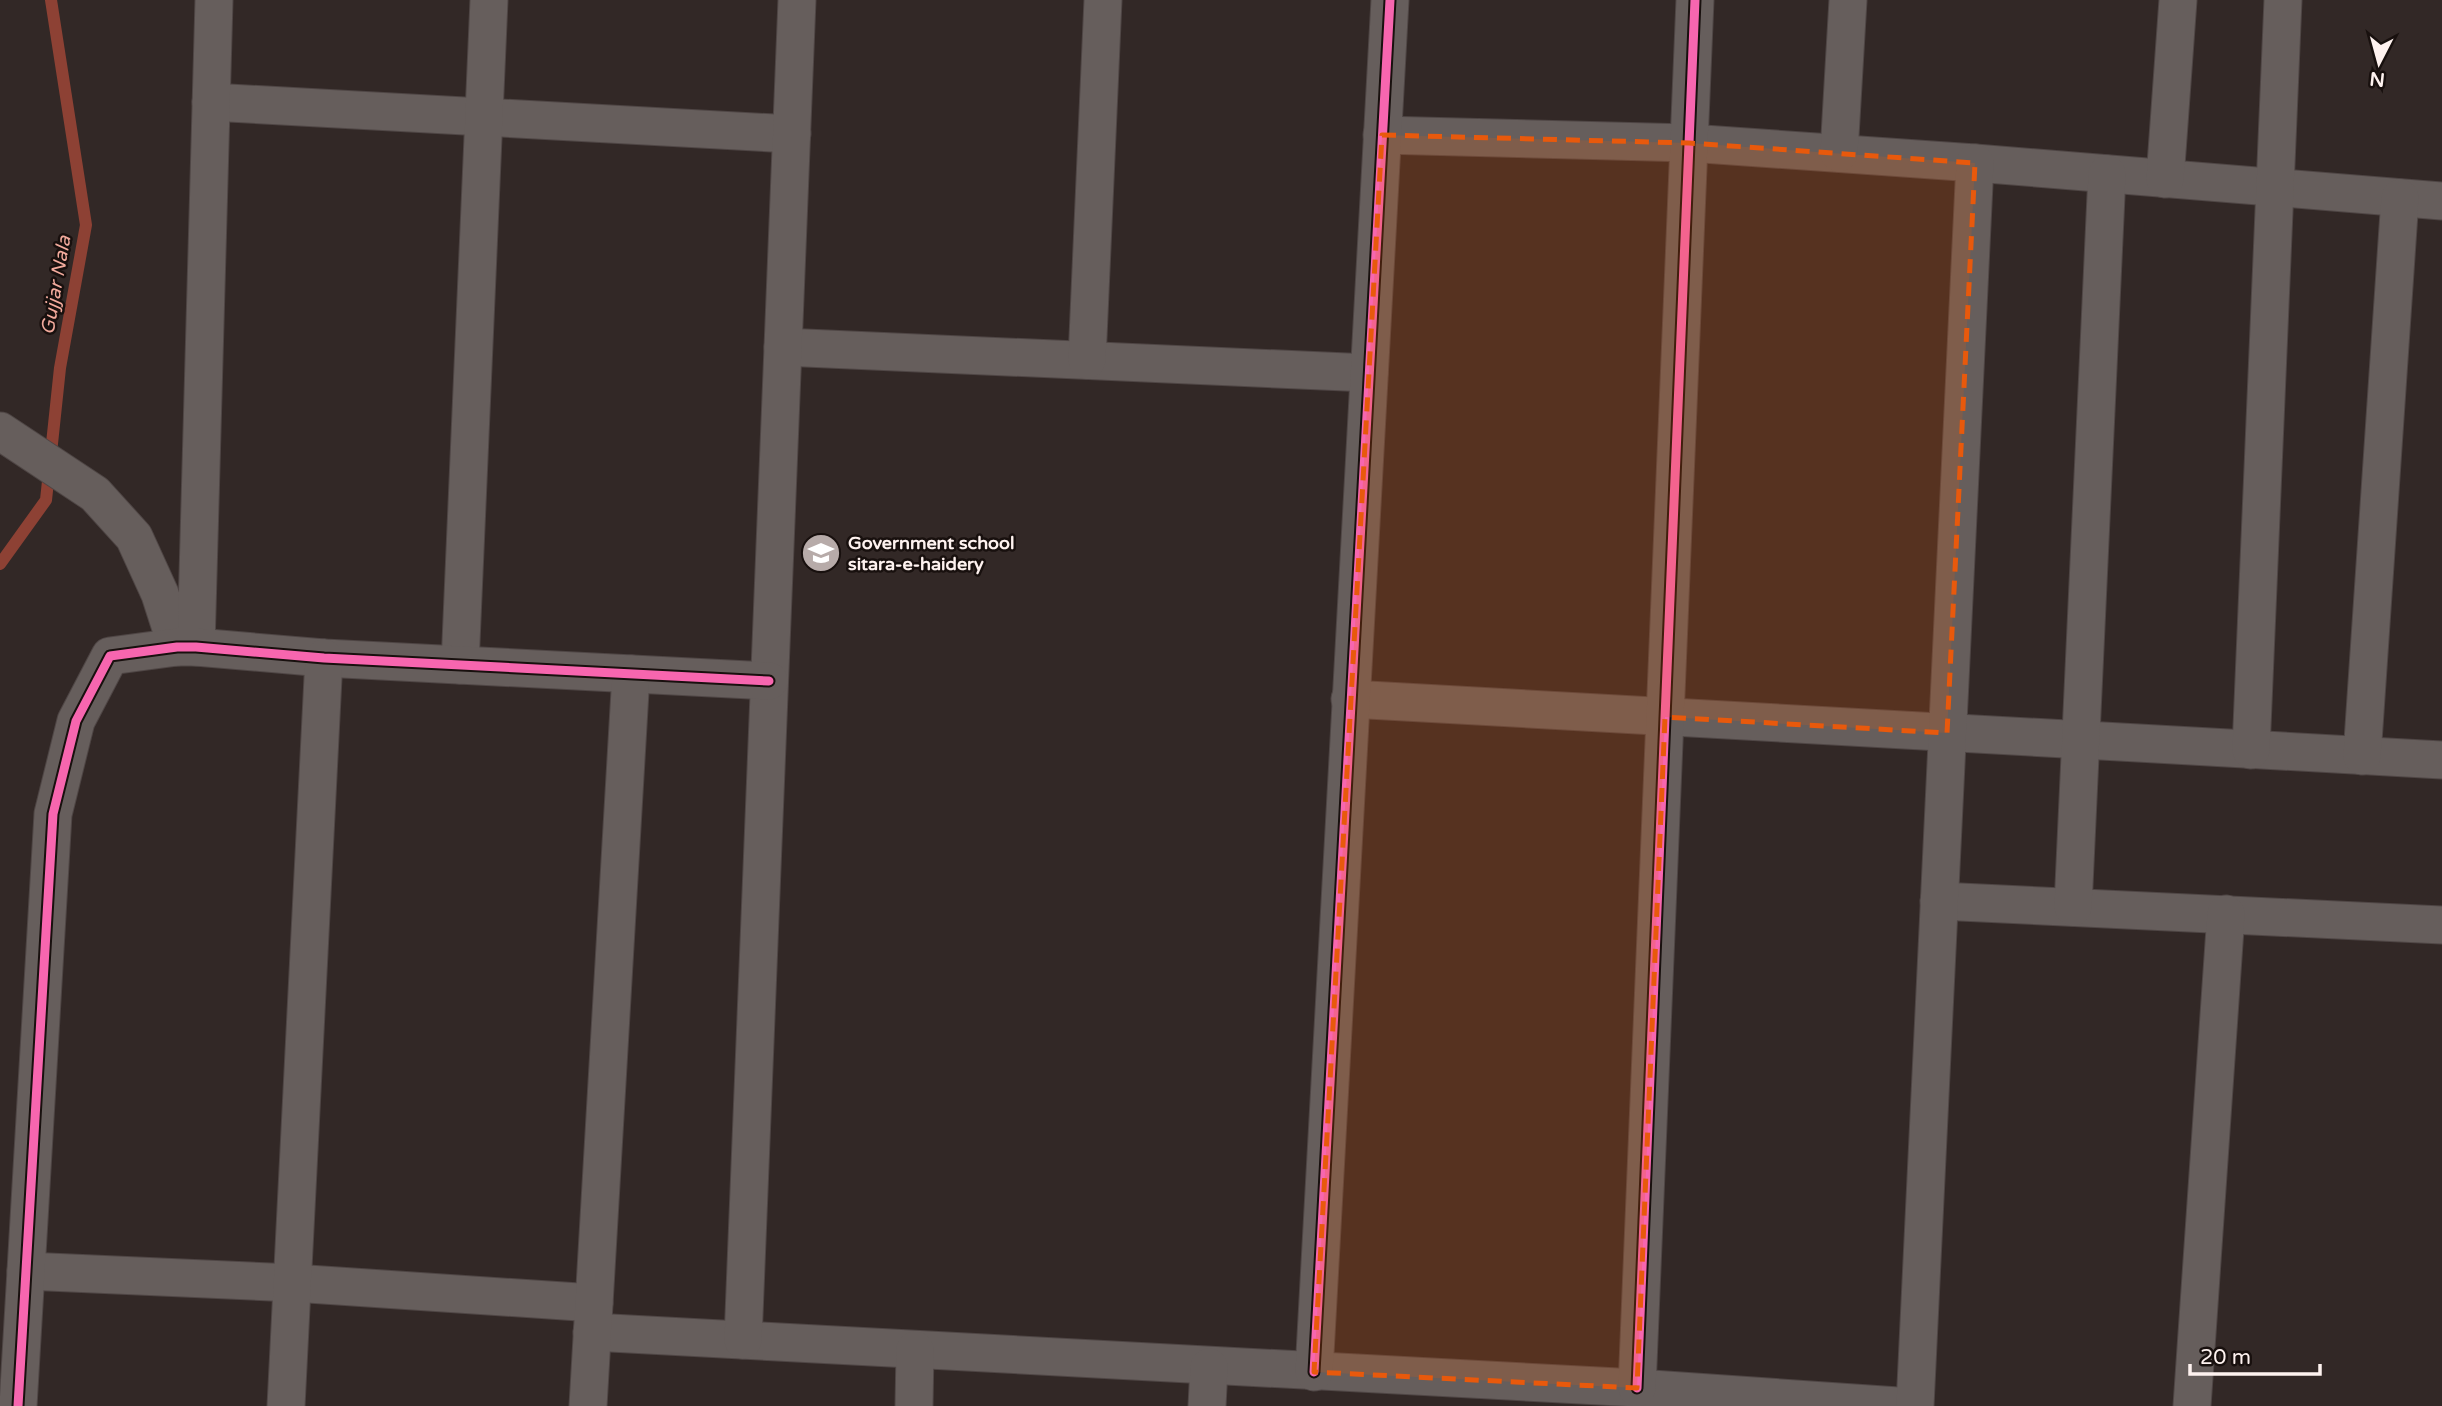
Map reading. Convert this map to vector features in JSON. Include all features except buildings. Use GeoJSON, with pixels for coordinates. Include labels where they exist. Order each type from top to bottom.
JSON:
{"type":"FeatureCollection","features":[{"type":"Feature","properties":{"kind":"street"},"geometry":{"type":"LineString","coordinates":[[187,647],[214,0]]}},
{"type":"Feature","properties":{"kind":"street"},"geometry":{"type":"LineString","coordinates":[[460,666],[489,0]]}},
{"type":"Feature","properties":{"kind":"street"},"geometry":{"type":"LineString","coordinates":[[743,1340],[797,0]]}},
{"type":"Feature","properties":{"kind":"street"},"geometry":{"type":"LineString","coordinates":[[1087,360],[1103,0]]}},
{"type":"Feature","properties":{"kind":"street"},"geometry":{"type":"LineString","coordinates":[[1314,1372],[1390,0]]}},
{"type":"Feature","properties":{"kind":"street"},"geometry":{"type":"LineString","coordinates":[[1637,1388],[1695,0]]}},
{"type":"Feature","properties":{"kind":"street"},"geometry":{"type":"LineString","coordinates":[[1839,153],[1848,0]]}},
{"type":"Feature","properties":{"kind":"street"},"geometry":{"type":"LineString","coordinates":[[2165,179],[2178,0]]}},
{"type":"Feature","properties":{"kind":"street"},"geometry":{"type":"LineString","coordinates":[[2251,750],[2283,0]]}},
{"type":"Feature","properties":{"kind":"street"},"geometry":{"type":"LineString","coordinates":[[211,102],[792,135]]}},
{"type":"Feature","properties":{"kind":"street"},"geometry":{"type":"LineString","coordinates":[[1382,135],[1689,143],[2442,201]]}},
{"type":"Feature","properties":{"kind":"street"},"geometry":{"type":"LineString","coordinates":[[1914,1406],[1975,163]]}},
{"type":"Feature","properties":{"kind":"street"},"geometry":{"type":"LineString","coordinates":[[2073,907],[2107,174]]}},
{"type":"Feature","properties":{"kind":"street"},"geometry":{"type":"LineString","coordinates":[[2362,756],[2400,198]]}},
{"type":"Feature","properties":{"kind":"street"},"geometry":{"type":"LineString","coordinates":[[783,347],[1369,373]]}},
{"type":"Feature","properties":{"kind":"street"},"geometry":{"type":"LineString","coordinates":[[0,431],[95,494],[134,537],[187,647]]}},
{"type":"Feature","properties":{"kind":"street"},"geometry":{"type":"LineString","coordinates":[[18,1406],[10,1370],[26,1271],[15,1195],[53,814],[75,720],[110,656],[187,647],[460,666],[769,681]]}},
{"type":"Feature","properties":{"kind":"street"},"geometry":{"type":"LineString","coordinates":[[286,1406],[324,658]]}},
{"type":"Feature","properties":{"kind":"street"},"geometry":{"type":"LineString","coordinates":[[588,1406],[631,674]]}},
{"type":"Feature","properties":{"kind":"street"},"geometry":{"type":"LineString","coordinates":[[1350,699],[2442,760]]}},
{"type":"Feature","properties":{"kind":"street"},"geometry":{"type":"LineString","coordinates":[[1939,901],[2442,925]]}},
{"type":"Feature","properties":{"kind":"street"},"geometry":{"type":"LineString","coordinates":[[2192,1406],[2226,914]]}},
{"type":"Feature","properties":{"kind":"street"},"geometry":{"type":"LineString","coordinates":[[26,1271],[293,1283],[593,1318],[743,1340],[1314,1372],[1521,1394],[1637,1388],[1808,1403],[1898,1406]]}},
{"type":"Feature","properties":{"kind":"street"},"geometry":{"type":"LineString","coordinates":[[914,1406],[915,1350]]}},
{"type":"Feature","properties":{"kind":"street"},"geometry":{"type":"LineString","coordinates":[[1207,1406],[1209,1367]]}},
{"type":"Feature","properties":{"kind":"highlighted area"},"geometry":{"type":"Polygon","coordinates":[[[1382,135],[1689,143],[1975,163],[1947,733],[1665,717],[1637,1388],[1314,1372],[1382,135]]]}},
{"type":"Feature","properties":{"kind":"waterway","name":"Gujjar Nala"},"geometry":{"type":"LineString","coordinates":[[0,564],[46,500],[60,368],[86,225],[51,0]]}},
{"type":"Feature","properties":{"kind":"cycle path"},"geometry":{"type":"LineString","coordinates":[[1314,1372],[1390,0]]}},
{"type":"Feature","properties":{"kind":"cycle path"},"geometry":{"type":"LineString","coordinates":[[1637,1388],[1695,0]]}},
{"type":"Feature","properties":{"kind":"cycle path"},"geometry":{"type":"LineString","coordinates":[[18,1406],[53,814],[76,721],[110,656],[196,647],[324,658],[769,681]]}},
{"type":"Feature","properties":{"kind":"place","name":"Government school sitara-e-haidery"},"geometry":{"type":"Point","coordinates":[821,553]}}]}
